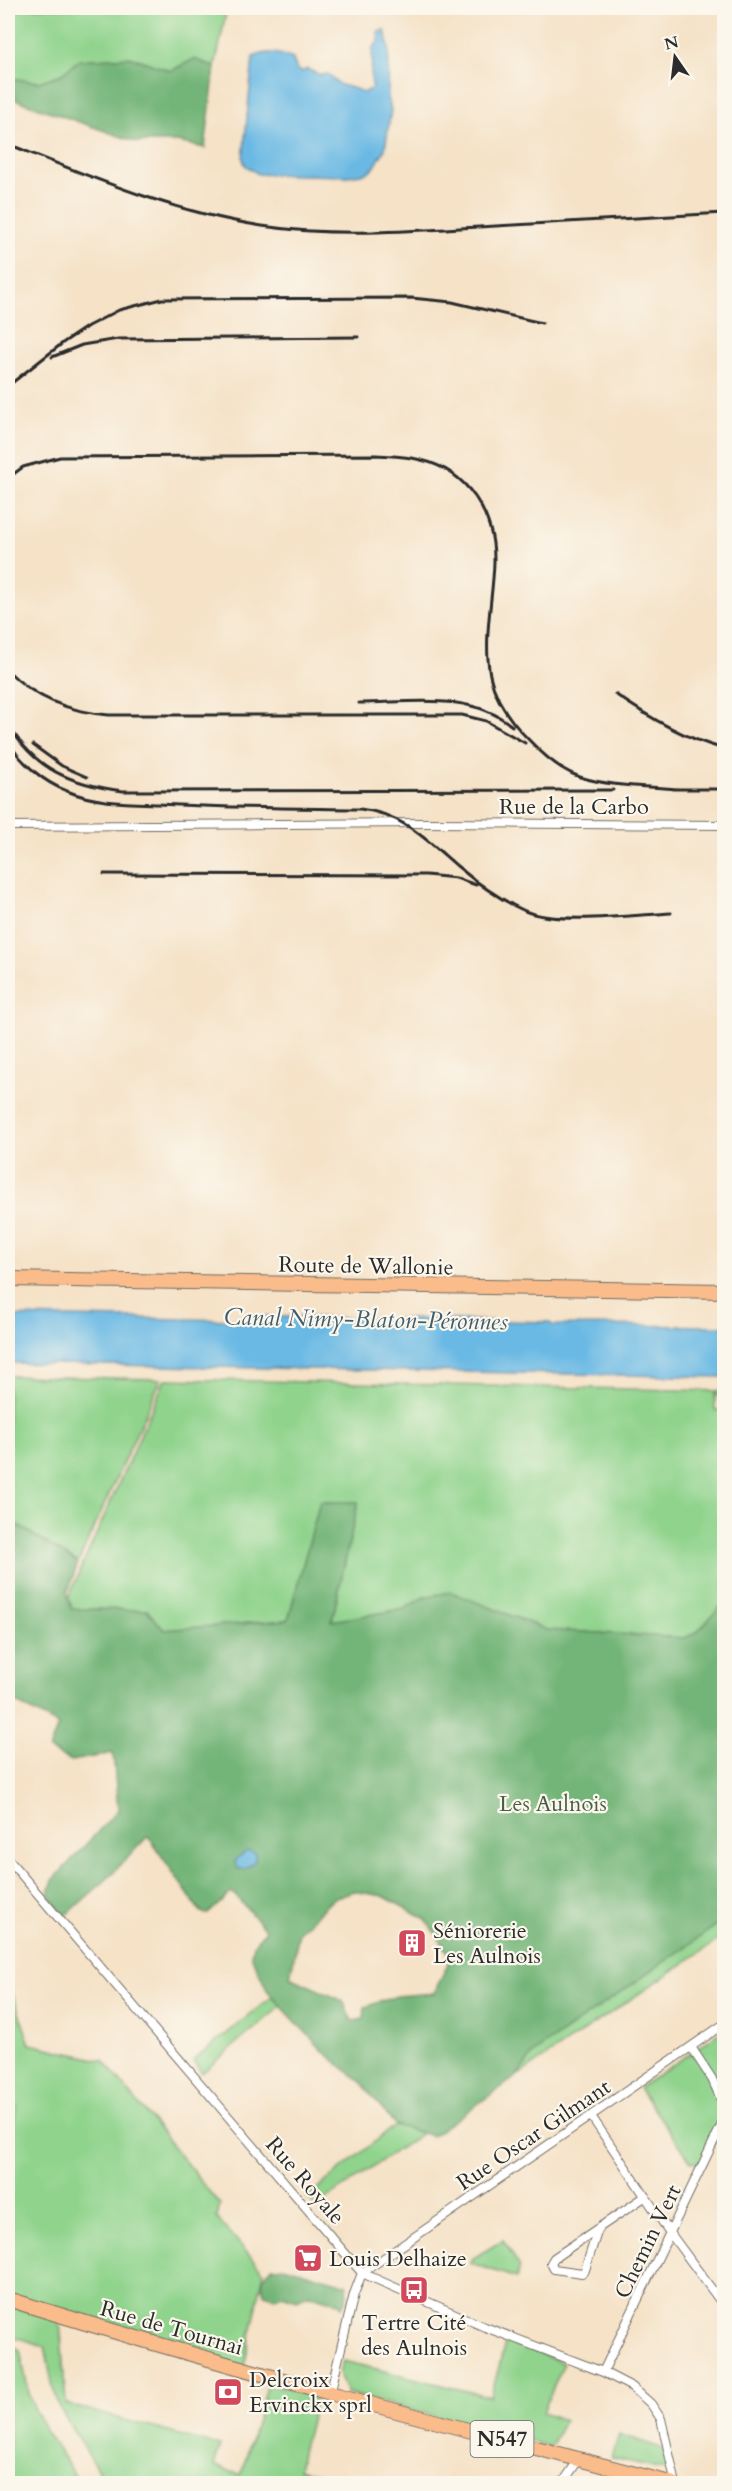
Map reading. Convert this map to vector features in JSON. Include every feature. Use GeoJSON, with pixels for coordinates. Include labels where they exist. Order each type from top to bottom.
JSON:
{"type":"FeatureCollection","features":[{"type":"Feature","properties":{"kind":"main road","name":"Route de Wallonie"},"geometry":{"type":"LineString","coordinates":[[8,1279],[724,1291]]}},
{"type":"Feature","properties":{"kind":"main road","name":"Rue de Tournai"},"geometry":{"type":"LineString","coordinates":[[8,2299],[135,2339],[330,2394],[675,2484]]}},
{"type":"Feature","properties":{"kind":"street","name":"Rue de la Carbo"},"geometry":{"type":"LineString","coordinates":[[8,826],[423,823],[724,825]]}},
{"type":"Feature","properties":{"kind":"street","name":"Rue Royale"},"geometry":{"type":"LineString","coordinates":[[8,1858],[362,2273],[632,2386],[645,2397],[664,2428],[675,2484]]}},
{"type":"Feature","properties":{"kind":"street","name":"Rue Oscar Gilmant"},"geometry":{"type":"LineString","coordinates":[[362,2273],[724,2024]]}},
{"type":"Feature","properties":{"kind":"street"},"geometry":{"type":"LineString","coordinates":[[691,2047],[712,2079],[724,2106]]}},
{"type":"Feature","properties":{"kind":"street"},"geometry":{"type":"LineString","coordinates":[[591,2116],[670,2233],[724,2306]]}},
{"type":"Feature","properties":{"kind":"street","name":"Chemin Vert"},"geometry":{"type":"LineString","coordinates":[[603,2372],[724,2122]]}},
{"type":"Feature","properties":{"kind":"street"},"geometry":{"type":"LineString","coordinates":[[598,2229],[582,2273],[554,2269],[552,2260],[646,2196]]}},
{"type":"Feature","properties":{"kind":"street"},"geometry":{"type":"LineString","coordinates":[[330,2394],[354,2294],[362,2273]]}},
{"type":"Feature","properties":{"kind":"street"},"geometry":{"type":"LineString","coordinates":[[562,2484],[579,2459]]}},
{"type":"Feature","properties":{"kind":"green space"},"geometry":{"type":"Polygon","coordinates":[[[8,8],[227,8],[215,67],[194,59],[171,71],[131,57],[79,60],[62,74],[39,82],[8,78],[8,8]]]}},
{"type":"Feature","properties":{"kind":"green space"},"geometry":{"type":"Polygon","coordinates":[[[131,57],[171,71],[194,59],[215,67],[205,148],[178,142],[136,142],[8,97],[8,78],[39,82],[62,74],[79,60],[131,57]]]}},
{"type":"Feature","properties":{"kind":"green space"},"geometry":{"type":"Polygon","coordinates":[[[8,1376],[161,1379],[78,1563],[8,1519],[8,1376]]]}},
{"type":"Feature","properties":{"kind":"green space"},"geometry":{"type":"Polygon","coordinates":[[[165,1379],[724,1391],[724,1404],[715,1392],[715,1410],[724,1410],[724,1603],[697,1632],[685,1638],[547,1630],[451,1592],[424,1597],[404,1609],[332,1621],[358,1503],[320,1502],[288,1620],[164,1630],[146,1610],[72,1609],[68,1598],[165,1379]]]}},
{"type":"Feature","properties":{"kind":"green space","name":"Les Aulnois"},"geometry":{"type":"Polygon","coordinates":[[[320,1502],[358,1502],[332,1621],[404,1609],[424,1597],[451,1592],[547,1630],[685,1638],[697,1632],[724,1603],[724,1920],[535,2052],[516,2077],[432,2136],[395,2125],[361,2082],[324,2052],[267,1990],[251,1955],[253,1945],[266,1930],[232,1892],[208,1914],[201,1913],[148,1836],[107,1879],[65,1916],[48,1895],[53,1880],[118,1810],[113,1753],[72,1761],[49,1750],[58,1725],[11,1700],[8,1705],[8,1519],[78,1563],[67,1593],[72,1609],[147,1610],[164,1630],[288,1620],[320,1502]],[[353,1891],[334,1898],[299,1932],[290,1977],[343,2001],[352,2021],[364,2019],[365,2007],[397,1996],[434,1993],[451,1957],[426,1919],[383,1896],[353,1891]]]}},
{"type":"Feature","properties":{"kind":"green space"},"geometry":{"type":"Polygon","coordinates":[[[724,1920],[724,1936],[516,2077],[535,2052],[724,1920]]]}},
{"type":"Feature","properties":{"kind":"green space"},"geometry":{"type":"Polygon","coordinates":[[[8,1981],[30,2044],[104,2061],[220,2205],[217,2218],[264,2272],[244,2367],[8,2296],[8,2145],[17,2106],[8,2103],[8,1981]]]}},
{"type":"Feature","properties":{"kind":"green space"},"geometry":{"type":"Polygon","coordinates":[[[273,1996],[281,2006],[202,2073],[193,2061],[273,1996]]]}},
{"type":"Feature","properties":{"kind":"green space"},"geometry":{"type":"Polygon","coordinates":[[[724,2030],[724,2126],[700,2164],[691,2161],[639,2088],[724,2030]]]}},
{"type":"Feature","properties":{"kind":"green space"},"geometry":{"type":"Polygon","coordinates":[[[395,2125],[422,2133],[316,2206],[307,2197],[395,2125]]]}},
{"type":"Feature","properties":{"kind":"green space"},"geometry":{"type":"Polygon","coordinates":[[[503,2240],[520,2267],[516,2278],[471,2263],[472,2259],[503,2240]]]}},
{"type":"Feature","properties":{"kind":"green space"},"geometry":{"type":"Polygon","coordinates":[[[284,2266],[348,2285],[346,2300],[342,2306],[338,2302],[308,2295],[297,2300],[282,2295],[275,2298],[265,2294],[262,2283],[267,2273],[272,2267],[284,2266]]]}},
{"type":"Feature","properties":{"kind":"green space"},"geometry":{"type":"Polygon","coordinates":[[[8,2305],[60,2321],[66,2404],[220,2446],[214,2466],[241,2475],[268,2383],[316,2396],[298,2469],[354,2483],[106,2483],[60,2409],[53,2388],[45,2346],[8,2335],[8,2305]]]}},
{"type":"Feature","properties":{"kind":"green space"},"geometry":{"type":"Polygon","coordinates":[[[506,2340],[564,2363],[543,2412],[564,2420],[551,2447],[347,2393],[339,2373],[343,2361],[491,2397],[506,2340]]]}},
{"type":"Feature","properties":{"kind":"green space"},"geometry":{"type":"Polygon","coordinates":[[[8,2343],[20,2350],[30,2399],[46,2431],[80,2483],[8,2483],[8,2343]]]}},
{"type":"Feature","properties":{"kind":"green space"},"geometry":{"type":"Polygon","coordinates":[[[619,2434],[661,2448],[664,2451],[668,2470],[612,2458],[619,2434]]]}},
{"type":"Feature","properties":{"kind":"water"},"geometry":{"type":"Polygon","coordinates":[[[385,30],[389,49],[388,97],[391,110],[385,149],[374,168],[366,173],[348,176],[258,174],[245,165],[243,159],[253,57],[268,53],[283,55],[293,59],[297,70],[302,72],[307,69],[320,75],[328,74],[339,84],[363,93],[373,88],[372,49],[379,41],[378,32],[385,30]]]}},
{"type":"Feature","properties":{"kind":"water","name":"Canal Nimy-Blaton-Péronnes"},"geometry":{"type":"Polygon","coordinates":[[[8,1316],[244,1320],[245,1316],[549,1322],[552,1325],[724,1326],[724,1377],[8,1363],[8,1316]]]}},
{"type":"Feature","properties":{"kind":"water"},"geometry":{"type":"Polygon","coordinates":[[[247,1851],[255,1853],[255,1861],[245,1869],[238,1869],[236,1859],[247,1851]]]}},
{"type":"Feature","properties":{"kind":"railway"},"geometry":{"type":"LineString","coordinates":[[8,144],[164,203],[229,220],[289,229],[343,232],[398,231],[724,213]]}},
{"type":"Feature","properties":{"kind":"railway"},"geometry":{"type":"LineString","coordinates":[[8,386],[88,326],[119,310],[162,299],[411,298],[452,302],[542,323]]}},
{"type":"Feature","properties":{"kind":"railway"},"geometry":{"type":"LineString","coordinates":[[52,357],[82,345],[118,339],[358,337]]}},
{"type":"Feature","properties":{"kind":"railway"},"geometry":{"type":"LineString","coordinates":[[8,478],[23,467],[60,457],[376,455],[410,458],[438,466],[452,474],[476,498],[490,528],[494,562],[488,661],[492,684],[510,718],[534,746],[559,766],[580,777],[604,783],[679,789]]}},
{"type":"Feature","properties":{"kind":"railway"},"geometry":{"type":"LineString","coordinates":[[8,671],[30,689],[54,702],[94,713],[109,715],[462,715],[486,721],[525,743]]}},
{"type":"Feature","properties":{"kind":"railway"},"geometry":{"type":"LineString","coordinates":[[615,694],[668,726],[724,749]]}},
{"type":"Feature","properties":{"kind":"railway"},"geometry":{"type":"LineString","coordinates":[[359,703],[419,701],[459,703],[495,715],[512,726]]}},
{"type":"Feature","properties":{"kind":"railway"},"geometry":{"type":"LineString","coordinates":[[8,724],[30,753],[56,772],[87,784],[123,791],[613,790]]}},
{"type":"Feature","properties":{"kind":"railway"},"geometry":{"type":"LineString","coordinates":[[8,742],[26,764],[41,777],[58,787],[89,798],[123,803],[360,809],[388,816],[413,829],[490,891],[516,907],[539,915],[557,918],[596,918],[671,913]]}},
{"type":"Feature","properties":{"kind":"railway"},"geometry":{"type":"LineString","coordinates":[[33,745],[62,766],[87,777]]}},
{"type":"Feature","properties":{"kind":"railway"},"geometry":{"type":"LineString","coordinates":[[673,789],[724,789]]}},
{"type":"Feature","properties":{"kind":"railway"},"geometry":{"type":"LineString","coordinates":[[104,874],[426,875],[456,878],[476,885]]}},
{"type":"Feature","properties":{"kind":"place","name":"Séniorerie Les Aulnois"},"geometry":{"type":"Point","coordinates":[412,1943]}},
{"type":"Feature","properties":{"kind":"place","name":"Louis Delhaize"},"geometry":{"type":"Point","coordinates":[308,2258]}},
{"type":"Feature","properties":{"kind":"place","name":"Tertre Cité des Aulnois"},"geometry":{"type":"Point","coordinates":[414,2290]}},
{"type":"Feature","properties":{"kind":"place","name":"Delcroix Ervinckx sprl"},"geometry":{"type":"Point","coordinates":[228,2392]}}]}
